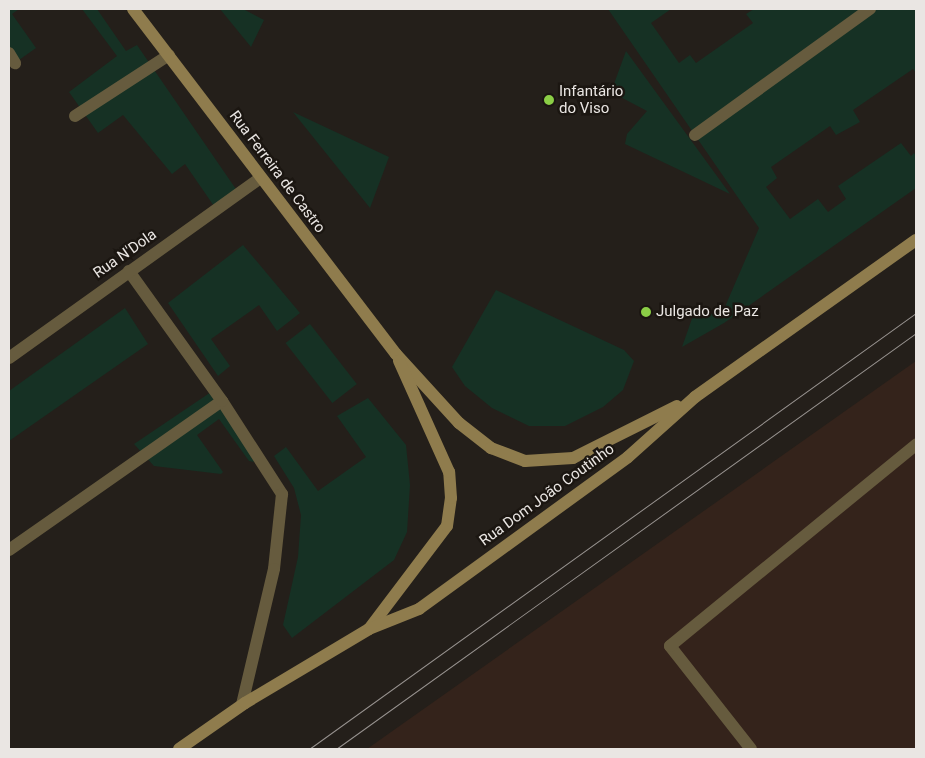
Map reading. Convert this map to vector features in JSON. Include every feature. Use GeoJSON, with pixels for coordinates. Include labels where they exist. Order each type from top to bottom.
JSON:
{"type":"FeatureCollection","features":[{"type":"Feature","properties":{"kind":"street","name":"Rua Ferreira de Castro"},"geometry":{"type":"LineString","coordinates":[[133,9],[396,354],[458,423],[491,448],[525,461],[574,458],[695,397]]}},
{"type":"Feature","properties":{"kind":"street"},"geometry":{"type":"LineString","coordinates":[[695,135],[870,9]]}},
{"type":"Feature","properties":{"kind":"street"},"geometry":{"type":"LineString","coordinates":[[75,116],[169,55]]}},
{"type":"Feature","properties":{"kind":"street","name":"Rua N'Dola"},"geometry":{"type":"LineString","coordinates":[[9,358],[260,178]]}},
{"type":"Feature","properties":{"kind":"street","name":"Rua Dom João Coutinho"},"geometry":{"type":"LineString","coordinates":[[179,749],[242,704],[369,629],[419,609],[628,457],[695,397],[916,240]]}},
{"type":"Feature","properties":{"kind":"street"},"geometry":{"type":"LineString","coordinates":[[129,271],[222,401],[282,494],[274,569],[242,704]]}},
{"type":"Feature","properties":{"kind":"street","name":"Rua Ferreira de Castro"},"geometry":{"type":"LineString","coordinates":[[369,629],[447,526],[451,498],[449,472],[396,354]]}},
{"type":"Feature","properties":{"kind":"street"},"geometry":{"type":"LineString","coordinates":[[9,550],[222,401]]}},
{"type":"Feature","properties":{"kind":"street"},"geometry":{"type":"LineString","coordinates":[[751,749],[670,646],[916,445]]}},
{"type":"Feature","properties":{"kind":"shaded area"},"geometry":{"type":"Polygon","coordinates":[[[916,361],[916,749],[367,749],[916,361]]]}},
{"type":"Feature","properties":{"kind":"green space"},"geometry":{"type":"Polygon","coordinates":[[[9,9],[19,9],[12,14],[36,48],[9,67],[9,9]]]}},
{"type":"Feature","properties":{"kind":"green space"},"geometry":{"type":"Polygon","coordinates":[[[82,9],[97,9],[126,51],[137,45],[240,195],[216,209],[185,164],[172,174],[123,115],[98,133],[69,92],[117,56],[82,9]]]}},
{"type":"Feature","properties":{"kind":"green space"},"geometry":{"type":"Polygon","coordinates":[[[220,9],[243,9],[264,20],[251,47],[220,9]]]}},
{"type":"Feature","properties":{"kind":"green space"},"geometry":{"type":"Polygon","coordinates":[[[608,9],[671,9],[651,23],[679,63],[690,55],[696,63],[753,23],[746,14],[754,9],[916,9],[916,73],[913,69],[853,110],[860,122],[836,135],[830,126],[771,167],[777,178],[766,187],[790,219],[818,199],[828,212],[846,199],[838,186],[901,143],[911,156],[914,153],[916,156],[916,188],[724,323],[682,347],[695,310],[721,316],[759,228],[608,9]]]}},
{"type":"Feature","properties":{"kind":"green space"},"geometry":{"type":"Polygon","coordinates":[[[626,51],[730,194],[625,144],[627,134],[647,111],[611,92],[626,51]]]}},
{"type":"Feature","properties":{"kind":"green space"},"geometry":{"type":"Polygon","coordinates":[[[293,112],[389,157],[370,208],[293,112]]]}},
{"type":"Feature","properties":{"kind":"green space"},"geometry":{"type":"Polygon","coordinates":[[[243,245],[300,313],[277,331],[259,305],[211,339],[230,366],[218,376],[168,303],[243,245]]]}},
{"type":"Feature","properties":{"kind":"green space"},"geometry":{"type":"Polygon","coordinates":[[[496,290],[624,350],[634,361],[623,390],[603,407],[565,426],[529,426],[492,408],[465,386],[452,367],[496,290]]]}},
{"type":"Feature","properties":{"kind":"green space"},"geometry":{"type":"Polygon","coordinates":[[[125,308],[148,344],[9,441],[9,391],[125,308]]]}},
{"type":"Feature","properties":{"kind":"green space"},"geometry":{"type":"Polygon","coordinates":[[[310,324],[357,384],[332,403],[286,343],[310,324]]]}},
{"type":"Feature","properties":{"kind":"green space"},"geometry":{"type":"Polygon","coordinates":[[[214,390],[260,463],[249,461],[219,419],[197,435],[223,472],[221,474],[154,466],[134,444],[214,390]]]}},
{"type":"Feature","properties":{"kind":"green space"},"geometry":{"type":"Polygon","coordinates":[[[368,398],[406,445],[410,485],[407,532],[394,560],[292,638],[283,625],[298,557],[301,515],[294,488],[274,456],[286,447],[318,491],[366,457],[337,416],[368,398]]]}},
{"type":"Feature","properties":{"kind":"tram line"},"geometry":{"type":"LineString","coordinates":[[309,749],[916,313]]}},
{"type":"Feature","properties":{"kind":"tram line"},"geometry":{"type":"LineString","coordinates":[[336,749],[916,333]]}},
{"type":"Feature","properties":{"kind":"place","name":"Infantário do Viso"},"geometry":{"type":"Point","coordinates":[549,100]}},
{"type":"Feature","properties":{"kind":"place","name":"Julgado de Paz"},"geometry":{"type":"Point","coordinates":[646,312]}}]}
